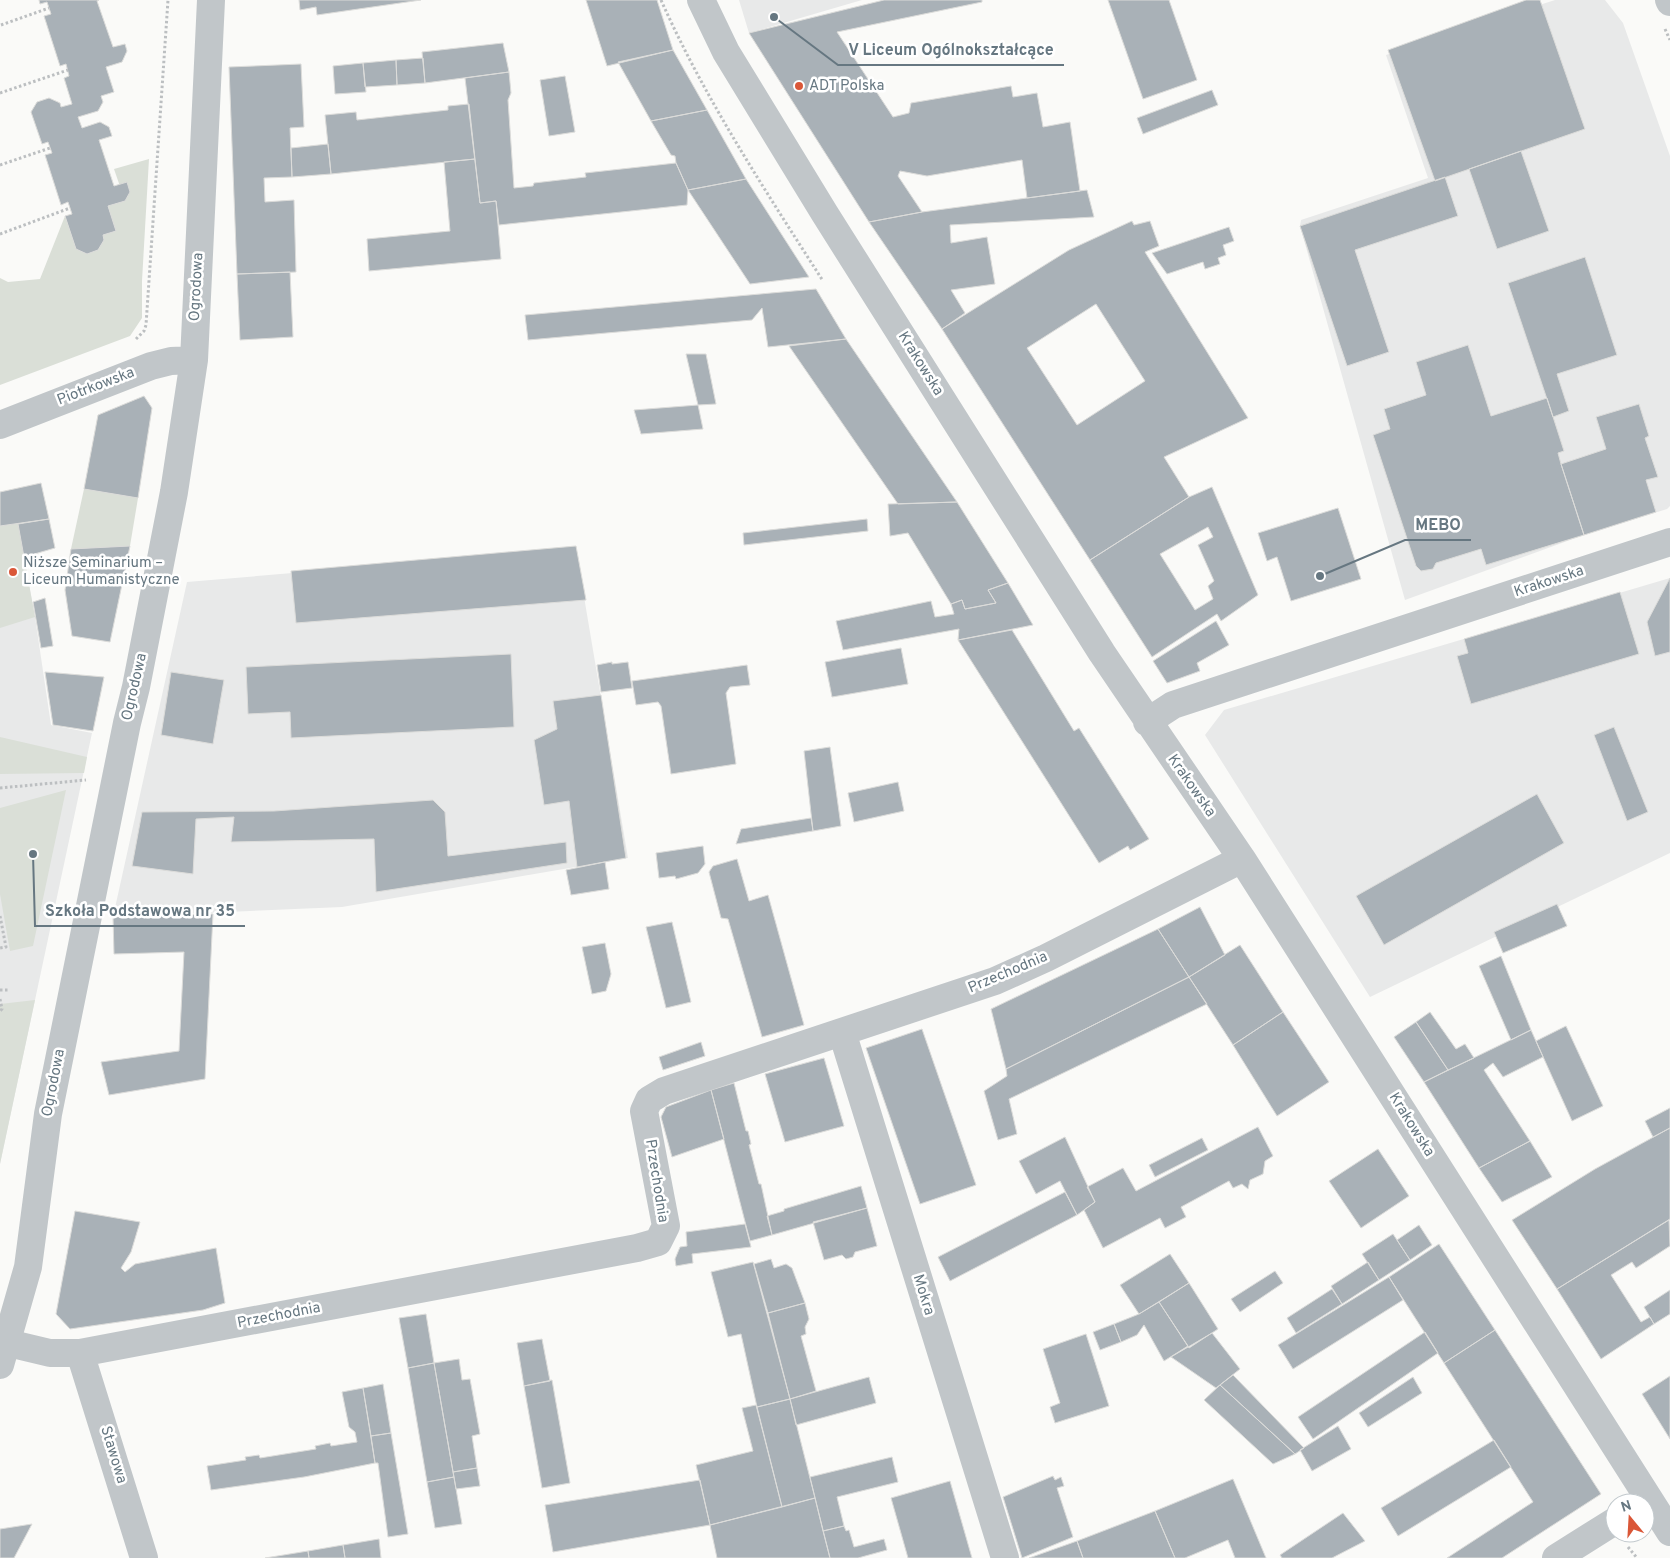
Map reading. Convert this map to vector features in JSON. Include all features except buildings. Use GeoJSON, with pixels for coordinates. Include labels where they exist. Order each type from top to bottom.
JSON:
{"type":"FeatureCollection","features":[{"type":"Feature","properties":{"kind":"street","name":"Ogrodowa"},"geometry":{"type":"LineString","coordinates":[[4,1354],[28,1266],[48,1114],[174,492],[194,360],[210,0]]}},
{"type":"Feature","properties":{"kind":"street","name":"Krakowska"},"geometry":{"type":"LineString","coordinates":[[701,0],[726,52],[825,214],[1147,722],[1242,859],[1642,1493]]}},
{"type":"Feature","properties":{"kind":"street","name":"Piotrkowska"},"geometry":{"type":"LineString","coordinates":[[0,425],[151,366],[171,360],[194,360]]}},
{"type":"Feature","properties":{"kind":"street","name":"Krakowska"},"geometry":{"type":"LineString","coordinates":[[1147,722],[1173,705],[1670,542]]}},
{"type":"Feature","properties":{"kind":"street","name":"Przechodnia"},"geometry":{"type":"LineString","coordinates":[[4,1354],[80,1353],[608,1254],[658,1242],[666,1226],[644,1111],[648,1100],[664,1091],[995,981],[1054,954],[1242,859]]}},
{"type":"Feature","properties":{"kind":"street","name":"Mokra"},"geometry":{"type":"LineString","coordinates":[[842,1032],[1005,1558]]}},
{"type":"Feature","properties":{"kind":"street","name":"Stawowa"},"geometry":{"type":"LineString","coordinates":[[80,1353],[144,1558]]}},
{"type":"Feature","properties":{"kind":"street","name":"Krakowska"},"geometry":{"type":"LineString","coordinates":[[1655,1512],[1670,1532]]}},
{"type":"Feature","properties":{"kind":"street"},"geometry":{"type":"LineString","coordinates":[[1556,1558],[1605,1527]]}},
{"type":"Feature","properties":{"kind":"path"},"geometry":{"type":"LineString","coordinates":[[132,340],[139,338],[146,325],[168,0]]}},
{"type":"Feature","properties":{"kind":"path"},"geometry":{"type":"LineString","coordinates":[[661,0],[683,50],[740,149],[824,281]]}},
{"type":"Feature","properties":{"kind":"path"},"geometry":{"type":"LineString","coordinates":[[1,25],[49,8]]}},
{"type":"Feature","properties":{"kind":"path"},"geometry":{"type":"LineString","coordinates":[[0,93],[68,70]]}},
{"type":"Feature","properties":{"kind":"path"},"geometry":{"type":"LineString","coordinates":[[0,166],[50,148]]}},
{"type":"Feature","properties":{"kind":"path"},"geometry":{"type":"LineString","coordinates":[[0,234],[70,208]]}},
{"type":"Feature","properties":{"kind":"path"},"geometry":{"type":"LineString","coordinates":[[0,788],[94,779]]}},
{"type":"Feature","properties":{"kind":"path"},"geometry":{"type":"LineString","coordinates":[[0,916],[6,947],[0,948]]}},
{"type":"Feature","properties":{"kind":"path"},"geometry":{"type":"LineString","coordinates":[[0,990],[10,990]]}},
{"type":"Feature","properties":{"kind":"path"},"geometry":{"type":"LineString","coordinates":[[0,998],[2,1009],[0,1011]]}},
{"type":"Feature","properties":{"kind":"shaded area"},"geometry":{"type":"Polygon","coordinates":[[[739,0],[862,0],[749,33],[739,0]]]}},
{"type":"Feature","properties":{"kind":"shaded area"},"geometry":{"type":"Polygon","coordinates":[[[1555,0],[1605,0],[1623,23],[1670,156],[1670,506],[1667,509],[1584,535],[1405,600],[1300,226],[1301,220],[1428,178],[1386,55],[1555,0]]]}},
{"type":"Feature","properties":{"kind":"shaded area"},"geometry":{"type":"Polygon","coordinates":[[[149,159],[142,281],[142,318],[130,336],[0,385],[0,278],[8,282],[40,279],[65,216],[76,249],[87,254],[98,250],[104,240],[103,235],[116,231],[108,206],[125,201],[114,169],[149,159]]]}},
{"type":"Feature","properties":{"kind":"shaded area"},"geometry":{"type":"Polygon","coordinates":[[[84,489],[138,498],[130,546],[71,549],[84,489]]]}},
{"type":"Feature","properties":{"kind":"shaded area","name":"Niższe Seminarium – Liceum Humanistyczne"},"geometry":{"type":"Polygon","coordinates":[[[13,523],[18,524],[35,617],[0,628],[0,526],[13,523]]]}},
{"type":"Feature","properties":{"kind":"shaded area"},"geometry":{"type":"Polygon","coordinates":[[[18,524],[35,617],[51,725],[92,733],[0,1164],[0,526],[18,524]]]}},
{"type":"Feature","properties":{"kind":"shaded area"},"geometry":{"type":"Polygon","coordinates":[[[576,549],[628,858],[342,907],[113,917],[187,582],[576,549]]]}},
{"type":"Feature","properties":{"kind":"shaded area"},"geometry":{"type":"Polygon","coordinates":[[[1670,578],[1670,853],[1370,997],[1205,735],[1224,710],[1670,578]]]}},
{"type":"Feature","properties":{"kind":"shaded area"},"geometry":{"type":"Polygon","coordinates":[[[0,737],[87,757],[84,773],[0,774],[0,737]]]}},
{"type":"Feature","properties":{"kind":"shaded area"},"geometry":{"type":"Polygon","coordinates":[[[66,790],[33,946],[10,951],[0,894],[0,808],[66,790]]]}},
{"type":"Feature","properties":{"kind":"shaded area"},"geometry":{"type":"Polygon","coordinates":[[[35,1000],[0,1164],[0,1004],[35,1000]]]}},
{"type":"Feature","properties":{"kind":"place","name":"V Liceum Ogólnokształcące"},"geometry":{"type":"Point","coordinates":[774,17]}},
{"type":"Feature","properties":{"kind":"place","name":"ADT Polska"},"geometry":{"type":"Point","coordinates":[799,86]}},
{"type":"Feature","properties":{"kind":"place","name":"Niższe Seminarium – Liceum Humanistyczne"},"geometry":{"type":"Point","coordinates":[13,572]}},
{"type":"Feature","properties":{"kind":"place","name":"MEBO"},"geometry":{"type":"Point","coordinates":[1320,576]}},
{"type":"Feature","properties":{"kind":"place","name":"Szkoła Podstawowa nr 35"},"geometry":{"type":"Point","coordinates":[33,854]}}]}
